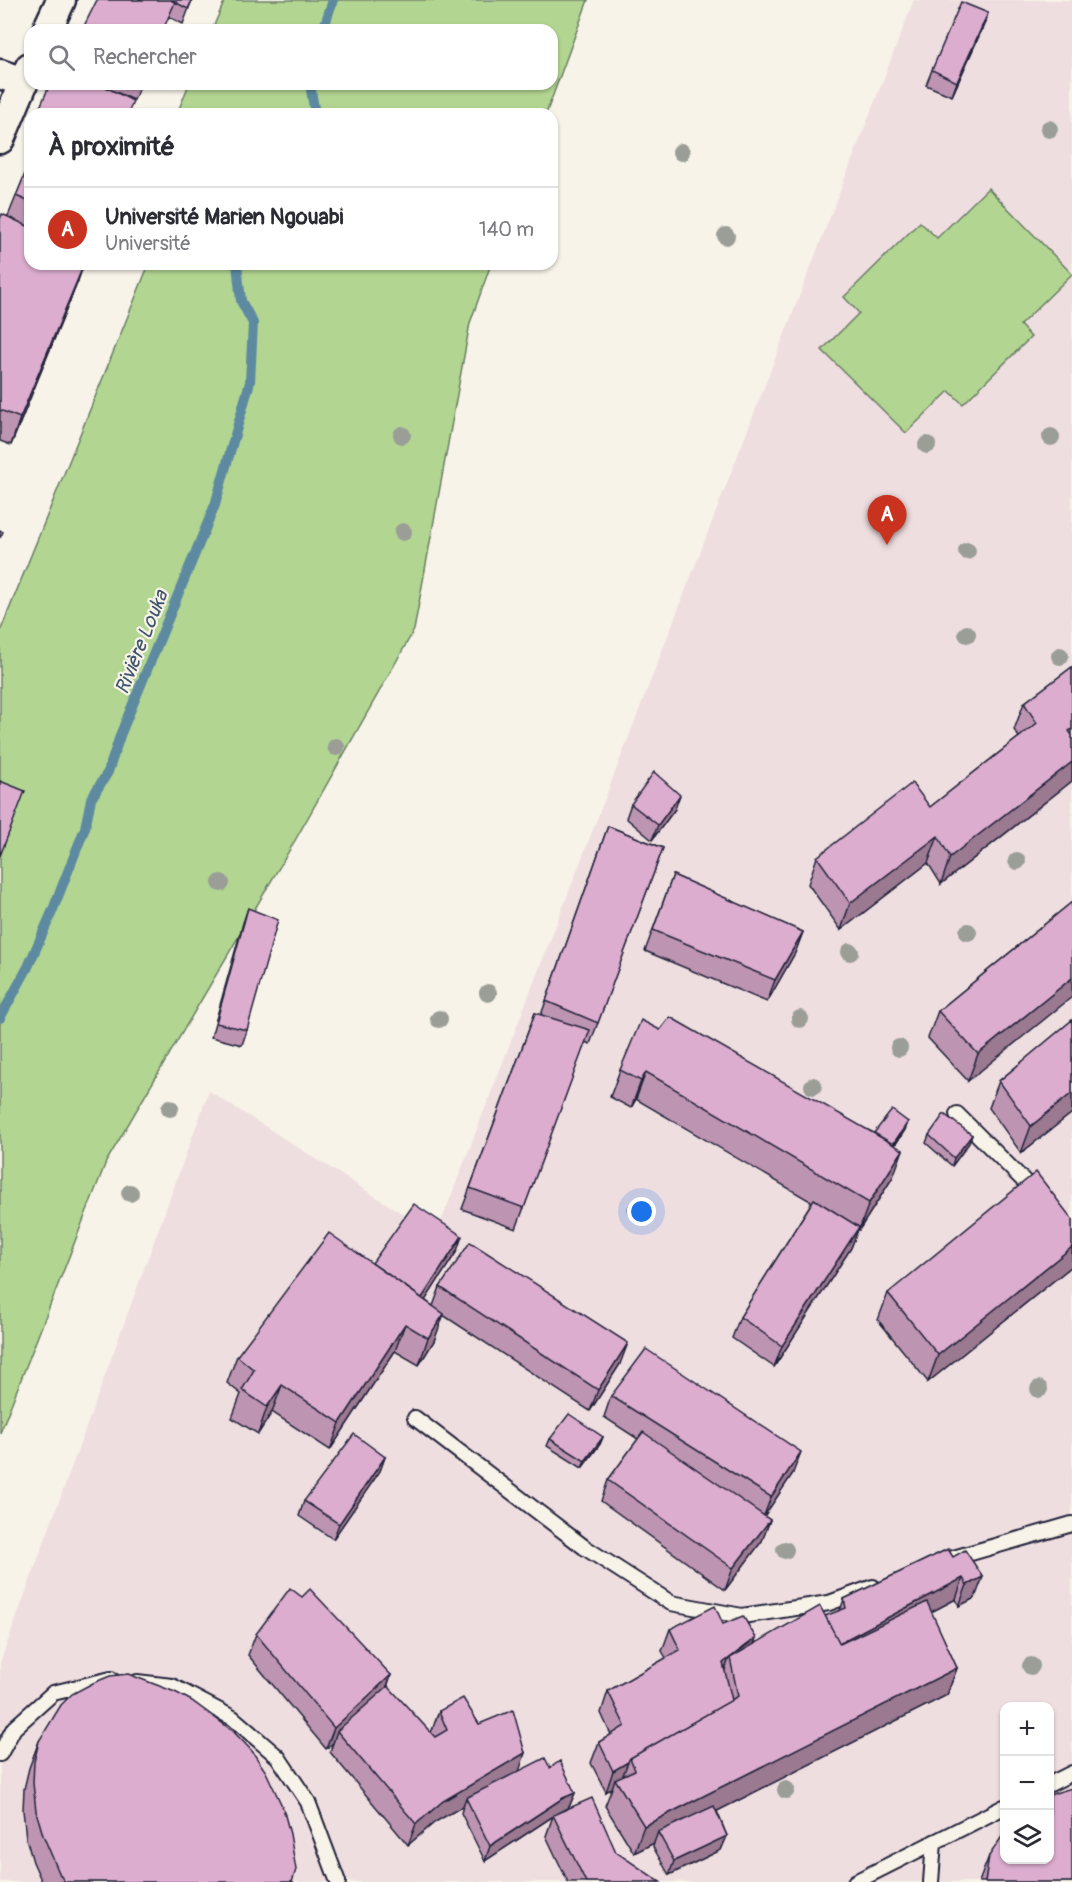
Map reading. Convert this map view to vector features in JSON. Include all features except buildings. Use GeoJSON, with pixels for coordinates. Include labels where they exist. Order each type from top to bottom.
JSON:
{"type":"FeatureCollection","features":[{"type":"Feature","properties":{"kind":"street"},"geometry":{"type":"LineString","coordinates":[[50,24],[61,0]]}},
{"type":"Feature","properties":{"kind":"street"},"geometry":{"type":"LineString","coordinates":[[0,139],[18,75]]}},
{"type":"Feature","properties":{"kind":"lane"},"geometry":{"type":"LineString","coordinates":[[957,1114],[1047,1204]]}},
{"type":"Feature","properties":{"kind":"lane"},"geometry":{"type":"LineString","coordinates":[[416,1418],[584,1547],[670,1603],[742,1616],[829,1604],[881,1584]]}},
{"type":"Feature","properties":{"kind":"lane"},"geometry":{"type":"LineString","coordinates":[[932,1565],[1072,1524]]}},
{"type":"Feature","properties":{"kind":"lane"},"geometry":{"type":"LineString","coordinates":[[0,1754],[14,1728],[53,1693],[112,1679],[172,1686],[233,1718],[278,1756],[308,1802],[338,1882]]}},
{"type":"Feature","properties":{"kind":"lane"},"geometry":{"type":"LineString","coordinates":[[1054,1782],[1072,1773]]}},
{"type":"Feature","properties":{"kind":"lane"},"geometry":{"type":"LineString","coordinates":[[855,1882],[1000,1809]]}},
{"type":"Feature","properties":{"kind":"lane"},"geometry":{"type":"LineString","coordinates":[[931,1882],[934,1842]]}},
{"type":"Feature","properties":{"kind":"shaded area"},"geometry":{"type":"Polygon","coordinates":[[[914,0],[1072,0],[1072,1882],[0,1882],[0,1663],[209,1091],[436,1235],[914,0]]]}},
{"type":"Feature","properties":{"kind":"green space"},"geometry":{"type":"Polygon","coordinates":[[[225,0],[588,0],[558,81],[558,24],[215,24],[225,0]]]}},
{"type":"Feature","properties":{"kind":"green space"},"geometry":{"type":"Polygon","coordinates":[[[187,90],[555,90],[548,108],[179,108],[187,90]]]}},
{"type":"Feature","properties":{"kind":"green space"},"geometry":{"type":"Polygon","coordinates":[[[988,188],[1072,274],[1020,325],[1031,337],[963,404],[949,391],[906,433],[822,350],[859,313],[844,297],[920,222],[937,238],[988,188]]]}},
{"type":"Feature","properties":{"kind":"green space"},"geometry":{"type":"Polygon","coordinates":[[[147,270],[489,270],[470,323],[414,630],[293,844],[106,1162],[0,1433],[0,632],[147,270]]]}},
{"type":"Feature","properties":{"kind":"waterway","name":"Rivière Louka"},"geometry":{"type":"LineString","coordinates":[[325,24],[333,0]]}},
{"type":"Feature","properties":{"kind":"waterway","name":"Rivière Louka"},"geometry":{"type":"LineString","coordinates":[[311,90],[314,108]]}},
{"type":"Feature","properties":{"kind":"waterway","name":"Rivière Louka"},"geometry":{"type":"LineString","coordinates":[[0,1018],[28,967],[52,912],[85,828],[91,799],[108,772],[121,733],[215,505],[250,382],[253,323],[241,301],[238,270]]}},
{"type":"Feature","properties":{"kind":"place","name":"Université Marien Ngouabi"},"geometry":{"type":"Point","coordinates":[887,545]}}]}
